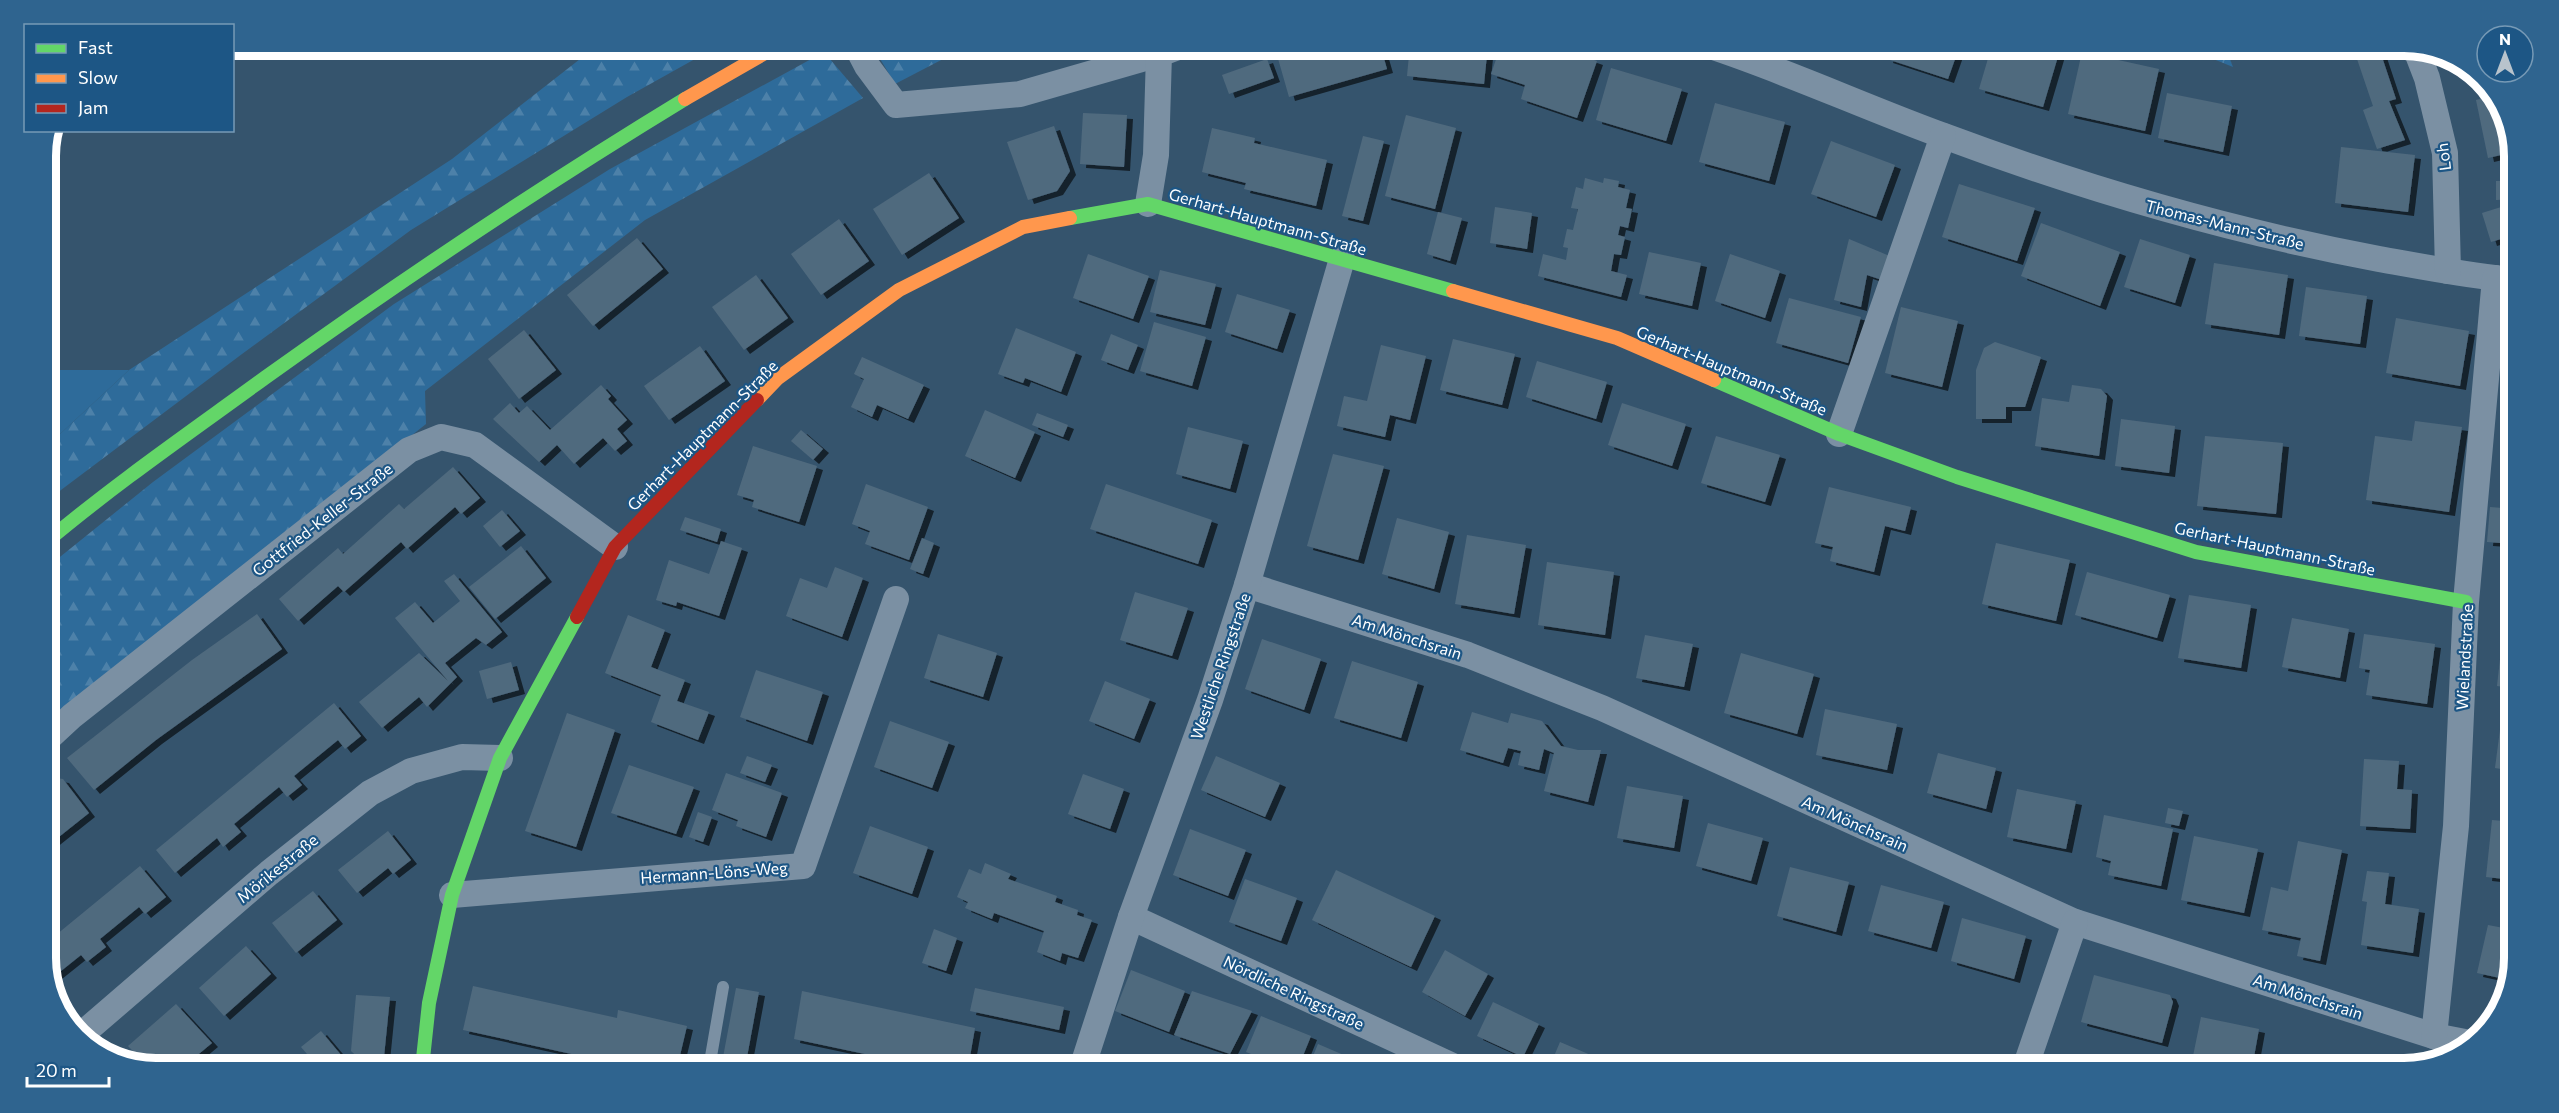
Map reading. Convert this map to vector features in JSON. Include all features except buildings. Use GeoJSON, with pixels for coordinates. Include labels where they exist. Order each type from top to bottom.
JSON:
{"type":"FeatureCollection","features":[{"type":"Feature","properties":{"kind":"main road"},"geometry":{"type":"LineString","coordinates":[[56,534],[86,509],[367,303],[588,158],[760,56]]}},
{"type":"Feature","properties":{"kind":"main road","name":"Gerhart-Hauptmann-Straße"},"geometry":{"type":"LineString","coordinates":[[423,1058],[429,1004],[452,895],[500,758],[615,547],[778,378],[899,290],[1023,227],[1148,204],[1617,338],[1839,434],[1958,477],[2196,552],[2466,602]]}},
{"type":"Feature","properties":{"kind":"street"},"geometry":{"type":"LineString","coordinates":[[862,56],[896,105],[1020,94],[1152,56]]}},
{"type":"Feature","properties":{"kind":"street"},"geometry":{"type":"LineString","coordinates":[[1148,204],[1156,155],[1159,56]]}},
{"type":"Feature","properties":{"kind":"street","name":"Thomas-Mann-Straße"},"geometry":{"type":"LineString","coordinates":[[1759,56],[1943,136],[2085,186],[2185,216],[2336,250],[2503,279]]}},
{"type":"Feature","properties":{"kind":"street","name":"Loh"},"geometry":{"type":"LineString","coordinates":[[2419,57],[2427,78],[2445,153],[2448,271]]}},
{"type":"Feature","properties":{"kind":"street"},"geometry":{"type":"LineString","coordinates":[[1839,434],[1943,136]]}},
{"type":"Feature","properties":{"kind":"street","name":"Westliche Ringstraße"},"geometry":{"type":"LineString","coordinates":[[1085,1058],[1131,917],[1210,700],[1247,585],[1342,259]]}},
{"type":"Feature","properties":{"kind":"street","name":"Wielandstraße"},"geometry":{"type":"LineString","coordinates":[[2433,1036],[2456,826],[2466,602],[2503,294]]}},
{"type":"Feature","properties":{"kind":"street","name":"Gottfried-Keller-Straße"},"geometry":{"type":"LineString","coordinates":[[56,731],[409,450],[441,437],[475,445],[615,547]]}},
{"type":"Feature","properties":{"kind":"street","name":"Am Mönchsrain"},"geometry":{"type":"LineString","coordinates":[[1247,585],[1468,656],[1602,708],[2075,922],[2433,1036],[2459,1041]]}},
{"type":"Feature","properties":{"kind":"street","name":"Hermann-Löns-Weg"},"geometry":{"type":"LineString","coordinates":[[452,895],[803,866],[896,599]]}},
{"type":"Feature","properties":{"kind":"street","name":"Mörikestraße"},"geometry":{"type":"LineString","coordinates":[[87,1030],[269,873],[370,793],[411,771],[462,757],[500,758]]}},
{"type":"Feature","properties":{"kind":"street","name":"Nördliche Ringstraße"},"geometry":{"type":"LineString","coordinates":[[1131,917],[1435,1058]]}},
{"type":"Feature","properties":{"kind":"street"},"geometry":{"type":"LineString","coordinates":[[2028,1058],[2075,922]]}},
{"type":"Feature","properties":{"kind":"lane"},"geometry":{"type":"LineString","coordinates":[[711,1058],[723,987]]}},
{"type":"Feature","properties":{"kind":"green space"},"geometry":{"type":"Polygon","coordinates":[[[234,56],[304,56],[234,59],[234,56]]]}},
{"type":"Feature","properties":{"kind":"green space"},"geometry":{"type":"Polygon","coordinates":[[[584,56],[700,56],[627,97],[411,230],[56,494],[56,438],[129,370],[452,159],[584,56]]]}},
{"type":"Feature","properties":{"kind":"green space"},"geometry":{"type":"Polygon","coordinates":[[[817,56],[827,56],[863,98],[645,220],[425,391],[426,424],[56,718],[56,560],[153,482],[394,304],[610,169],[817,56]]]}},
{"type":"Feature","properties":{"kind":"green space"},"geometry":{"type":"Polygon","coordinates":[[[878,56],[949,56],[895,84],[878,56]]]}},
{"type":"Feature","properties":{"kind":"green space"},"geometry":{"type":"Polygon","coordinates":[[[2206,56],[2228,56],[2233,67],[2206,56]]]}},
{"type":"Feature","properties":{"kind":"green space"},"geometry":{"type":"Polygon","coordinates":[[[56,370],[129,370],[56,438],[56,370]]]}},
{"type":"Feature","properties":{"kind":"traffic: fast"},"geometry":{"type":"LineString","coordinates":[[56,534],[154,458],[369,304],[526,199],[685,99]]}},
{"type":"Feature","properties":{"kind":"traffic: fast"},"geometry":{"type":"LineString","coordinates":[[1070,218],[1148,204],[1453,291]]}},
{"type":"Feature","properties":{"kind":"traffic: fast"},"geometry":{"type":"LineString","coordinates":[[1714,380],[1839,434],[1957,477],[2196,552],[2466,602]]}},
{"type":"Feature","properties":{"kind":"traffic: fast"},"geometry":{"type":"LineString","coordinates":[[423,1058],[429,1003],[452,895],[500,758],[577,617]]}},
{"type":"Feature","properties":{"kind":"traffic: slow"},"geometry":{"type":"LineString","coordinates":[[685,99],[760,56]]}},
{"type":"Feature","properties":{"kind":"traffic: slow"},"geometry":{"type":"LineString","coordinates":[[757,400],[778,378],[899,290],[1023,227],[1070,218]]}},
{"type":"Feature","properties":{"kind":"traffic: slow"},"geometry":{"type":"LineString","coordinates":[[1453,291],[1617,338],[1714,380]]}},
{"type":"Feature","properties":{"kind":"traffic: jam"},"geometry":{"type":"LineString","coordinates":[[577,617],[615,547],[757,400]]}}]}
